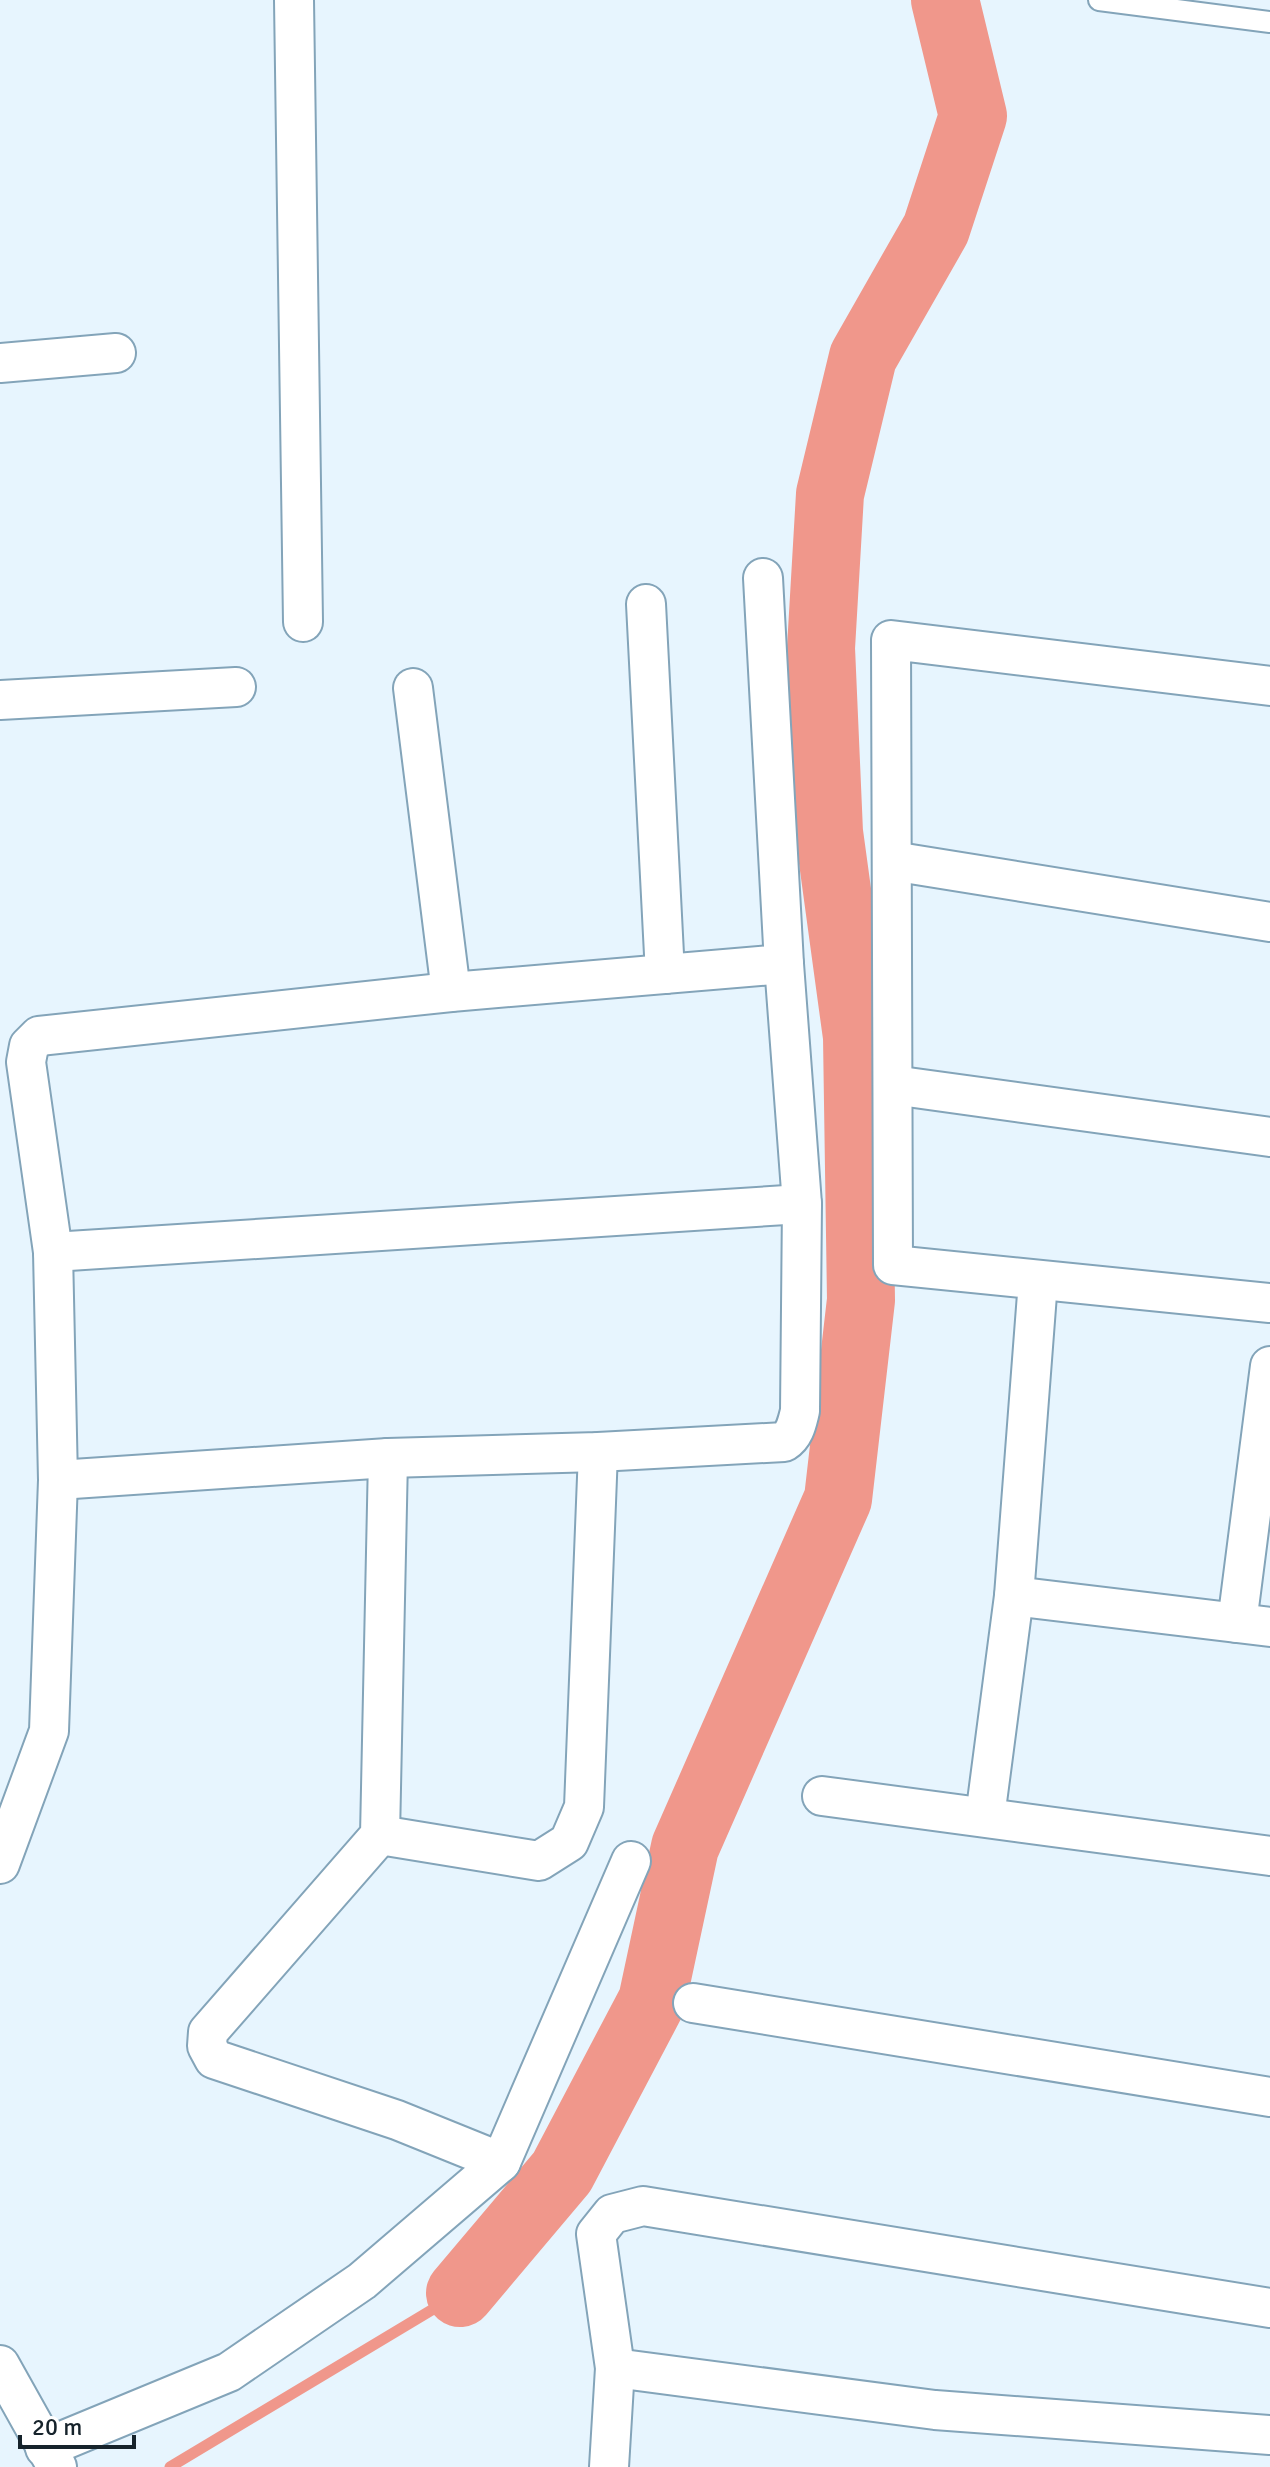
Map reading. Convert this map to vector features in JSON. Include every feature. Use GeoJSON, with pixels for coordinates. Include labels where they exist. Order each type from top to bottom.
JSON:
{"type":"FeatureCollection","features":[{"type":"Feature","properties":{"kind":"street"},"geometry":{"type":"LineString","coordinates":[[294,0],[303,622]]}},
{"type":"Feature","properties":{"kind":"street"},"geometry":{"type":"LineString","coordinates":[[0,363],[116,353]]}},
{"type":"Feature","properties":{"kind":"street"},"geometry":{"type":"LineString","coordinates":[[58,1480],[388,1458],[598,1452],[784,1442],[790,1438],[800,1411],[802,1204],[784,964],[763,578]]}},
{"type":"Feature","properties":{"kind":"street"},"geometry":{"type":"LineString","coordinates":[[646,604],[665,974]]}},
{"type":"Feature","properties":{"kind":"street"},"geometry":{"type":"LineString","coordinates":[[1270,686],[891,640],[893,1265],[1270,1303]]}},
{"type":"Feature","properties":{"kind":"street"},"geometry":{"type":"LineString","coordinates":[[0,700],[236,687]]}},
{"type":"Feature","properties":{"kind":"street"},"geometry":{"type":"LineString","coordinates":[[413,688],[451,992]]}},
{"type":"Feature","properties":{"kind":"street"},"geometry":{"type":"LineString","coordinates":[[892,861],[1270,922]]}},
{"type":"Feature","properties":{"kind":"street"},"geometry":{"type":"LineString","coordinates":[[0,1864],[49,1731],[58,1480],[53,1252],[26,1062],[29,1046],[39,1036],[451,992],[784,964]]}},
{"type":"Feature","properties":{"kind":"street"},"geometry":{"type":"LineString","coordinates":[[893,1085],[1270,1137]]}},
{"type":"Feature","properties":{"kind":"street"},"geometry":{"type":"LineString","coordinates":[[53,1252],[802,1204]]}},
{"type":"Feature","properties":{"kind":"street"},"geometry":{"type":"LineString","coordinates":[[985,1817],[1014,1596],[1038,1281]]}},
{"type":"Feature","properties":{"kind":"street"},"geometry":{"type":"LineString","coordinates":[[1014,1596],[1253,1625],[1270,1366]]}},
{"type":"Feature","properties":{"kind":"street"},"geometry":{"type":"LineString","coordinates":[[380,1835],[539,1861],[569,1842],[584,1807],[598,1452]]}},
{"type":"Feature","properties":{"kind":"street"},"geometry":{"type":"LineString","coordinates":[[388,1458],[380,1835],[208,2032],[207,2046],[214,2059],[397,2120],[501,2162]]}},
{"type":"Feature","properties":{"kind":"street"},"geometry":{"type":"LineString","coordinates":[[822,1796],[1270,1856]]}},
{"type":"Feature","properties":{"kind":"street"},"geometry":{"type":"LineString","coordinates":[[0,2365],[51,2458],[229,2372],[362,2281],[501,2162],[631,1861]]}},
{"type":"Feature","properties":{"kind":"street"},"geometry":{"type":"LineString","coordinates":[[693,2003],[1270,2097]]}},
{"type":"Feature","properties":{"kind":"street"},"geometry":{"type":"LineString","coordinates":[[609,2467],[615,2368],[596,2234],[612,2214],[643,2206],[1270,2308]]}},
{"type":"Feature","properties":{"kind":"street"},"geometry":{"type":"LineString","coordinates":[[615,2368],[935,2410],[1270,2435]]}},
{"type":"Feature","properties":{"kind":"lane"},"geometry":{"type":"LineString","coordinates":[[1099,0],[1270,22]]}},
{"type":"Feature","properties":{"kind":"waterway"},"geometry":{"type":"LineString","coordinates":[[460,2293],[562,2172],[652,2001],[685,1847],[838,1499],[861,1300],[857,1037],[829,832],[821,648],[830,494],[863,357],[936,229],[973,116],[945,0]]}},
{"type":"Feature","properties":{"kind":"waterway"},"geometry":{"type":"LineString","coordinates":[[170,2467],[460,2293]]}}]}
